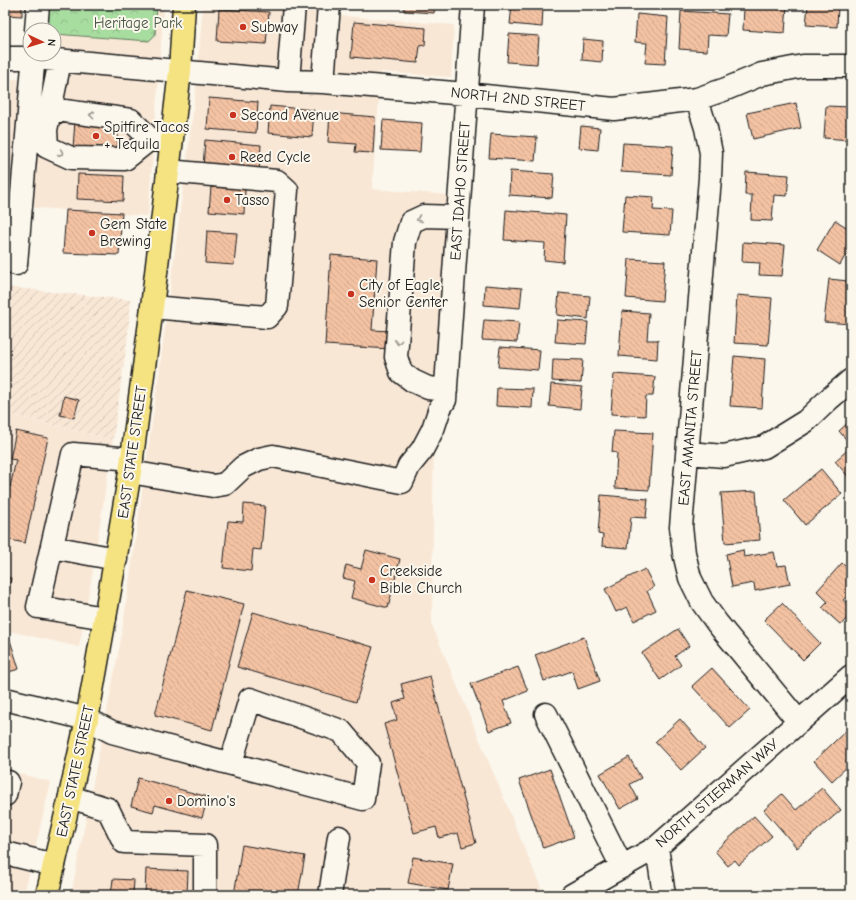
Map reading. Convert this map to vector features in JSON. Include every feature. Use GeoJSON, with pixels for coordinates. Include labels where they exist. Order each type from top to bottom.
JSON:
{"type":"FeatureCollection","features":[{"type":"Feature","properties":{"kind":"main road","name":"EAST STATE STREET"},"geometry":{"type":"LineString","coordinates":[[47,895],[87,719],[131,466],[172,141],[180,71],[184,5]]}},
{"type":"Feature","properties":{"kind":"street"},"geometry":{"type":"LineString","coordinates":[[37,22],[38,5]]}},
{"type":"Feature","properties":{"kind":"street"},"geometry":{"type":"LineString","coordinates":[[288,81],[294,5]]}},
{"type":"Feature","properties":{"kind":"street"},"geometry":{"type":"LineString","coordinates":[[323,82],[329,5]]}},
{"type":"Feature","properties":{"kind":"street","name":"EAST IDAHO STREET"},"geometry":{"type":"LineString","coordinates":[[445,395],[473,5]]}},
{"type":"Feature","properties":{"kind":"street","name":"NORTH 2ND STREET"},"geometry":{"type":"LineString","coordinates":[[5,58],[22,57]]}},
{"type":"Feature","properties":{"kind":"street","name":"NORTH 2ND STREET"},"geometry":{"type":"LineString","coordinates":[[62,61],[288,81],[323,82],[466,94],[614,108],[697,99],[762,74],[803,66],[851,66]]}},
{"type":"Feature","properties":{"kind":"street"},"geometry":{"type":"LineString","coordinates":[[35,62],[40,110],[46,130],[47,147],[72,158],[124,159],[150,139]]}},
{"type":"Feature","properties":{"kind":"street"},"geometry":{"type":"LineString","coordinates":[[16,264],[40,110],[60,62]]}},
{"type":"Feature","properties":{"kind":"street","name":"EAST AMANITA STREET"},"geometry":{"type":"LineString","coordinates":[[697,99],[706,128],[711,153],[682,527],[684,553],[690,578],[702,602],[717,623],[799,722]]}},
{"type":"Feature","properties":{"kind":"street"},"geometry":{"type":"LineString","coordinates":[[40,110],[131,120],[150,139],[172,141]]}},
{"type":"Feature","properties":{"kind":"street"},"geometry":{"type":"LineString","coordinates":[[152,307],[267,317],[277,306],[287,190],[276,181],[168,171]]}},
{"type":"Feature","properties":{"kind":"street"},"geometry":{"type":"LineString","coordinates":[[105,618],[38,607],[73,454],[131,466],[213,486],[225,484],[244,467],[259,459],[273,456],[402,482],[409,466],[422,450],[433,429],[445,395],[413,381],[401,372],[396,357],[405,242],[412,222],[424,216],[458,217]]}},
{"type":"Feature","properties":{"kind":"street"},"geometry":{"type":"LineString","coordinates":[[688,453],[724,456],[764,447],[806,421],[851,380]]}},
{"type":"Feature","properties":{"kind":"street"},"geometry":{"type":"LineString","coordinates":[[52,547],[116,559]]}},
{"type":"Feature","properties":{"kind":"street","name":"NORTH STIERMAN WAY"},"geometry":{"type":"LineString","coordinates":[[572,895],[657,847],[851,676]]}},
{"type":"Feature","properties":{"kind":"street"},"geometry":{"type":"LineString","coordinates":[[5,699],[87,719],[112,732],[363,799],[368,763],[340,731],[250,699],[231,763]]}},
{"type":"Feature","properties":{"kind":"street"},"geometry":{"type":"LineString","coordinates":[[546,714],[622,866]]}},
{"type":"Feature","properties":{"kind":"street"},"geometry":{"type":"LineString","coordinates":[[70,797],[108,809],[124,842],[205,845],[205,895]]}},
{"type":"Feature","properties":{"kind":"street"},"geometry":{"type":"LineString","coordinates":[[330,895],[339,837]]}},
{"type":"Feature","properties":{"kind":"street"},"geometry":{"type":"LineString","coordinates":[[657,847],[664,895]]}},
{"type":"Feature","properties":{"kind":"street"},"geometry":{"type":"LineString","coordinates":[[5,853],[54,865]]}},
{"type":"Feature","properties":{"kind":"shaded area"},"geometry":{"type":"Polygon","coordinates":[[[43,5],[164,5],[148,216],[12,206],[7,267],[5,267],[5,78],[23,80],[35,62],[62,62],[62,22],[50,22],[43,5]]]}},
{"type":"Feature","properties":{"kind":"shaded area"},"geometry":{"type":"Polygon","coordinates":[[[203,5],[321,5],[320,14],[454,25],[451,77],[381,72],[372,189],[450,195],[434,407],[432,625],[544,895],[71,895],[121,639],[160,367],[196,88],[203,5]]]}},
{"type":"Feature","properties":{"kind":"shaded area"},"geometry":{"type":"Polygon","coordinates":[[[5,287],[131,300],[127,342],[113,440],[5,413],[5,287]]]}},
{"type":"Feature","properties":{"kind":"shaded area"},"geometry":{"type":"Polygon","coordinates":[[[5,413],[113,440],[93,570],[79,647],[5,630],[5,413]]]}},
{"type":"Feature","properties":{"kind":"shaded area"},"geometry":{"type":"Polygon","coordinates":[[[5,770],[51,782],[24,895],[5,895],[5,770]]]}},
{"type":"Feature","properties":{"kind":"green space","name":"Heritage Park"},"geometry":{"type":"Polygon","coordinates":[[[46,5],[157,5],[155,35],[149,41],[62,35],[62,22],[45,22],[46,5]]]}},
{"type":"Feature","properties":{"kind":"building"},"geometry":{"type":"Polygon","coordinates":[[[5,5],[22,5],[22,16],[5,15],[5,5]]]}},
{"type":"Feature","properties":{"kind":"building"},"geometry":{"type":"Polygon","coordinates":[[[404,5],[435,5],[434,13],[404,11],[404,5]]]}},
{"type":"Feature","properties":{"kind":"building"},"geometry":{"type":"Polygon","coordinates":[[[512,5],[540,5],[540,8],[543,8],[542,27],[510,24],[512,5]]]}},
{"type":"Feature","properties":{"kind":"building"},"geometry":{"type":"Polygon","coordinates":[[[760,5],[787,5],[785,33],[743,30],[744,6],[760,7],[760,5]]]}},
{"type":"Feature","properties":{"kind":"building"},"geometry":{"type":"Polygon","coordinates":[[[808,5],[838,5],[837,27],[806,25],[808,5]]]}},
{"type":"Feature","properties":{"kind":"building","name":"Subway"},"geometry":{"type":"Polygon","coordinates":[[[219,9],[269,12],[266,44],[217,41],[219,9]]]}},
{"type":"Feature","properties":{"kind":"building"},"geometry":{"type":"Polygon","coordinates":[[[681,11],[728,14],[726,36],[708,35],[707,51],[679,49],[681,11]]]}},
{"type":"Feature","properties":{"kind":"building"},"geometry":{"type":"Polygon","coordinates":[[[637,14],[668,17],[665,64],[645,63],[647,43],[635,42],[637,14]]]}},
{"type":"Feature","properties":{"kind":"building"},"geometry":{"type":"Polygon","coordinates":[[[354,22],[426,28],[425,46],[420,45],[418,63],[351,57],[354,22]]]}},
{"type":"Feature","properties":{"kind":"building"},"geometry":{"type":"Polygon","coordinates":[[[509,34],[539,36],[537,64],[507,62],[509,34]]]}},
{"type":"Feature","properties":{"kind":"building"},"geometry":{"type":"Polygon","coordinates":[[[583,39],[603,41],[602,62],[582,60],[583,39]]]}},
{"type":"Feature","properties":{"kind":"building","name":"Second Avenue"},"geometry":{"type":"Polygon","coordinates":[[[209,98],[258,102],[256,133],[207,129],[209,98]]]}},
{"type":"Feature","properties":{"kind":"building"},"geometry":{"type":"Polygon","coordinates":[[[796,103],[801,128],[753,139],[747,113],[796,103]]]}},
{"type":"Feature","properties":{"kind":"building"},"geometry":{"type":"Polygon","coordinates":[[[270,106],[314,110],[312,137],[268,133],[270,106]]]}},
{"type":"Feature","properties":{"kind":"building"},"geometry":{"type":"Polygon","coordinates":[[[826,106],[851,107],[851,140],[824,138],[826,106]]]}},
{"type":"Feature","properties":{"kind":"building"},"geometry":{"type":"Polygon","coordinates":[[[330,113],[375,117],[373,153],[355,152],[356,144],[328,142],[330,113]]]}},
{"type":"Feature","properties":{"kind":"building"},"geometry":{"type":"Polygon","coordinates":[[[383,120],[422,123],[420,152],[381,150],[383,120]]]}},
{"type":"Feature","properties":{"kind":"building","name":"Spitfire Tacos + Tequila"},"geometry":{"type":"Polygon","coordinates":[[[75,121],[119,124],[117,151],[73,148],[75,121]]]}},
{"type":"Feature","properties":{"kind":"building"},"geometry":{"type":"Polygon","coordinates":[[[581,126],[600,128],[598,150],[579,148],[581,126]]]}},
{"type":"Feature","properties":{"kind":"building"},"geometry":{"type":"Polygon","coordinates":[[[491,134],[537,137],[535,161],[489,158],[491,134]]]}},
{"type":"Feature","properties":{"kind":"building","name":"Reed Cycle"},"geometry":{"type":"Polygon","coordinates":[[[205,140],[261,145],[259,173],[203,168],[205,140]]]}},
{"type":"Feature","properties":{"kind":"building"},"geometry":{"type":"Polygon","coordinates":[[[623,143],[673,146],[671,175],[621,172],[623,143]]]}},
{"type":"Feature","properties":{"kind":"building"},"geometry":{"type":"Polygon","coordinates":[[[510,171],[554,174],[552,198],[509,195],[510,171]]]}},
{"type":"Feature","properties":{"kind":"building"},"geometry":{"type":"Polygon","coordinates":[[[746,172],[789,175],[787,196],[774,195],[772,221],[751,220],[752,195],[745,195],[746,172]]]}},
{"type":"Feature","properties":{"kind":"building"},"geometry":{"type":"Polygon","coordinates":[[[78,174],[124,176],[123,201],[77,199],[78,174]]]}},
{"type":"Feature","properties":{"kind":"building","name":"Tasso"},"geometry":{"type":"Polygon","coordinates":[[[211,187],[245,189],[244,214],[209,211],[211,187]]]}},
{"type":"Feature","properties":{"kind":"building"},"geometry":{"type":"Polygon","coordinates":[[[625,195],[654,197],[653,210],[672,211],[670,235],[622,232],[625,195]]]}},
{"type":"Feature","properties":{"kind":"building","name":"Gem State Brewing"},"geometry":{"type":"Polygon","coordinates":[[[66,210],[122,213],[119,255],[63,253],[66,210]]]}},
{"type":"Feature","properties":{"kind":"building"},"geometry":{"type":"Polygon","coordinates":[[[506,210],[566,215],[563,262],[544,260],[545,243],[504,240],[506,210]]]}},
{"type":"Feature","properties":{"kind":"building"},"geometry":{"type":"Polygon","coordinates":[[[835,220],[851,230],[851,260],[845,256],[840,265],[817,250],[835,220]]]}},
{"type":"Feature","properties":{"kind":"building"},"geometry":{"type":"Polygon","coordinates":[[[207,231],[237,233],[234,265],[205,263],[207,231]]]}},
{"type":"Feature","properties":{"kind":"building"},"geometry":{"type":"Polygon","coordinates":[[[743,242],[785,245],[782,276],[759,275],[760,263],[742,262],[743,242]]]}},
{"type":"Feature","properties":{"kind":"building","name":"City of Eagle Senior Center"},"geometry":{"type":"Polygon","coordinates":[[[331,255],[377,259],[372,330],[391,331],[390,349],[325,345],[331,255]]]}},
{"type":"Feature","properties":{"kind":"building"},"geometry":{"type":"Polygon","coordinates":[[[629,259],[665,261],[662,301],[626,298],[629,259]]]}},
{"type":"Feature","properties":{"kind":"building"},"geometry":{"type":"Polygon","coordinates":[[[829,279],[848,281],[847,299],[851,300],[851,324],[824,322],[829,279]]]}},
{"type":"Feature","properties":{"kind":"building"},"geometry":{"type":"Polygon","coordinates":[[[485,285],[522,288],[520,308],[484,305],[485,285]]]}},
{"type":"Feature","properties":{"kind":"building"},"geometry":{"type":"Polygon","coordinates":[[[559,293],[590,296],[588,319],[557,315],[559,293]]]}},
{"type":"Feature","properties":{"kind":"building"},"geometry":{"type":"Polygon","coordinates":[[[737,295],[772,298],[768,345],[734,343],[737,295]]]}},
{"type":"Feature","properties":{"kind":"building"},"geometry":{"type":"Polygon","coordinates":[[[622,311],[649,313],[647,340],[658,340],[657,359],[619,356],[622,311]]]}},
{"type":"Feature","properties":{"kind":"building"},"geometry":{"type":"Polygon","coordinates":[[[484,320],[519,322],[517,342],[482,340],[484,320]]]}},
{"type":"Feature","properties":{"kind":"building"},"geometry":{"type":"Polygon","coordinates":[[[557,320],[588,322],[586,344],[555,342],[557,320]]]}},
{"type":"Feature","properties":{"kind":"building"},"geometry":{"type":"Polygon","coordinates":[[[500,347],[540,350],[538,370],[498,367],[500,347]]]}},
{"type":"Feature","properties":{"kind":"building"},"geometry":{"type":"Polygon","coordinates":[[[734,356],[765,359],[762,408],[730,406],[734,356]]]}},
{"type":"Feature","properties":{"kind":"building"},"geometry":{"type":"Polygon","coordinates":[[[553,359],[583,360],[581,383],[552,381],[553,359]]]}},
{"type":"Feature","properties":{"kind":"building"},"geometry":{"type":"Polygon","coordinates":[[[614,374],[655,377],[653,396],[646,396],[645,416],[611,414],[614,374]]]}},
{"type":"Feature","properties":{"kind":"building"},"geometry":{"type":"Polygon","coordinates":[[[551,384],[582,387],[580,409],[549,406],[551,384]]]}},
{"type":"Feature","properties":{"kind":"building"},"geometry":{"type":"Polygon","coordinates":[[[497,388],[533,389],[532,408],[496,406],[497,388]]]}},
{"type":"Feature","properties":{"kind":"building"},"geometry":{"type":"Polygon","coordinates":[[[64,396],[79,400],[74,418],[60,415],[64,396]]]}},
{"type":"Feature","properties":{"kind":"building"},"geometry":{"type":"Polygon","coordinates":[[[851,420],[851,445],[839,431],[851,420]]]}},
{"type":"Feature","properties":{"kind":"building"},"geometry":{"type":"Polygon","coordinates":[[[16,431],[48,438],[25,543],[5,539],[5,485],[10,487],[16,460],[10,459],[16,431]]]}},
{"type":"Feature","properties":{"kind":"building"},"geometry":{"type":"Polygon","coordinates":[[[614,431],[653,433],[649,490],[615,488],[617,453],[612,452],[614,431]]]}},
{"type":"Feature","properties":{"kind":"building"},"geometry":{"type":"Polygon","coordinates":[[[851,447],[851,480],[835,461],[851,447]]]}},
{"type":"Feature","properties":{"kind":"building"},"geometry":{"type":"Polygon","coordinates":[[[821,469],[842,494],[805,525],[784,500],[821,469]]]}},
{"type":"Feature","properties":{"kind":"building"},"geometry":{"type":"Polygon","coordinates":[[[756,491],[760,540],[725,543],[721,493],[756,491]]]}},
{"type":"Feature","properties":{"kind":"building"},"geometry":{"type":"Polygon","coordinates":[[[601,495],[648,499],[646,518],[631,517],[628,548],[602,546],[603,535],[598,534],[601,495]]]}},
{"type":"Feature","properties":{"kind":"building"},"geometry":{"type":"Polygon","coordinates":[[[244,504],[265,506],[261,550],[253,549],[251,571],[223,568],[228,521],[243,522],[244,504]]]}},
{"type":"Feature","properties":{"kind":"building","name":"Creekside Bible Church"},"geometry":{"type":"Polygon","coordinates":[[[366,550],[400,559],[388,608],[351,598],[355,581],[343,578],[346,565],[361,569],[366,550]]]}},
{"type":"Feature","properties":{"kind":"building"},"geometry":{"type":"Polygon","coordinates":[[[743,550],[744,557],[774,552],[777,566],[786,565],[790,584],[755,591],[754,583],[732,587],[726,554],[743,550]]]}},
{"type":"Feature","properties":{"kind":"building"},"geometry":{"type":"Polygon","coordinates":[[[842,563],[851,572],[851,592],[843,600],[851,607],[851,613],[841,625],[822,608],[828,602],[817,591],[842,563]]]}},
{"type":"Feature","properties":{"kind":"building"},"geometry":{"type":"Polygon","coordinates":[[[645,569],[654,587],[647,591],[656,610],[634,621],[627,607],[616,612],[605,589],[645,569]]]}},
{"type":"Feature","properties":{"kind":"building"},"geometry":{"type":"Polygon","coordinates":[[[5,577],[11,578],[5,607],[5,577]]]}},
{"type":"Feature","properties":{"kind":"building"},"geometry":{"type":"Polygon","coordinates":[[[187,590],[244,604],[212,730],[155,715],[187,590]]]}},
{"type":"Feature","properties":{"kind":"building"},"geometry":{"type":"Polygon","coordinates":[[[782,603],[820,643],[803,660],[764,620],[782,603]]]}},
{"type":"Feature","properties":{"kind":"building"},"geometry":{"type":"Polygon","coordinates":[[[253,612],[373,647],[356,702],[237,667],[253,612]]]}},
{"type":"Feature","properties":{"kind":"building"},"geometry":{"type":"Polygon","coordinates":[[[678,629],[689,646],[675,656],[681,665],[660,680],[642,653],[678,629]]]}},
{"type":"Feature","properties":{"kind":"building"},"geometry":{"type":"Polygon","coordinates":[[[9,637],[19,669],[5,673],[5,638],[9,637]]]}},
{"type":"Feature","properties":{"kind":"building"},"geometry":{"type":"Polygon","coordinates":[[[584,637],[600,681],[578,689],[572,671],[544,681],[535,655],[584,637]]]}},
{"type":"Feature","properties":{"kind":"building"},"geometry":{"type":"Polygon","coordinates":[[[518,667],[528,691],[503,701],[511,723],[489,731],[471,684],[518,667]]]}},
{"type":"Feature","properties":{"kind":"building"},"geometry":{"type":"Polygon","coordinates":[[[712,668],[750,710],[730,728],[692,686],[712,668]]]}},
{"type":"Feature","properties":{"kind":"building"},"geometry":{"type":"Polygon","coordinates":[[[430,676],[476,843],[462,847],[458,833],[439,838],[436,827],[414,833],[384,724],[397,720],[393,703],[405,699],[401,684],[430,676]]]}},
{"type":"Feature","properties":{"kind":"building"},"geometry":{"type":"Polygon","coordinates":[[[680,719],[705,748],[681,770],[655,742],[680,719]]]}},
{"type":"Feature","properties":{"kind":"building"},"geometry":{"type":"Polygon","coordinates":[[[851,726],[851,763],[832,781],[814,761],[851,726]]]}},
{"type":"Feature","properties":{"kind":"building"},"geometry":{"type":"Polygon","coordinates":[[[629,757],[641,778],[630,784],[638,799],[620,809],[600,774],[629,757]]]}},
{"type":"Feature","properties":{"kind":"building"},"geometry":{"type":"Polygon","coordinates":[[[550,769],[574,837],[543,848],[519,780],[550,769]]]}},
{"type":"Feature","properties":{"kind":"building","name":"Domino's"},"geometry":{"type":"Polygon","coordinates":[[[138,778],[208,797],[202,818],[155,805],[153,812],[131,806],[138,778]]]}},
{"type":"Feature","properties":{"kind":"building"},"geometry":{"type":"Polygon","coordinates":[[[822,788],[841,810],[797,848],[764,810],[782,794],[796,810],[822,788]]]}},
{"type":"Feature","properties":{"kind":"building"},"geometry":{"type":"Polygon","coordinates":[[[754,816],[772,836],[739,865],[735,860],[728,866],[715,851],[754,816]]]}},
{"type":"Feature","properties":{"kind":"building"},"geometry":{"type":"Polygon","coordinates":[[[242,845],[305,856],[298,895],[271,890],[270,895],[234,895],[242,845]]]}},
{"type":"Feature","properties":{"kind":"building"},"geometry":{"type":"Polygon","coordinates":[[[413,857],[453,864],[448,890],[408,883],[413,857]]]}},
{"type":"Feature","properties":{"kind":"building"},"geometry":{"type":"Polygon","coordinates":[[[146,869],[188,871],[187,895],[145,895],[146,869]]]}},
{"type":"Feature","properties":{"kind":"building"},"geometry":{"type":"Polygon","coordinates":[[[113,879],[134,880],[133,895],[111,895],[113,879]]]}},
{"type":"Feature","properties":{"kind":"place","name":"Subway"},"geometry":{"type":"Point","coordinates":[243,27]}},
{"type":"Feature","properties":{"kind":"place","name":"Second Avenue"},"geometry":{"type":"Point","coordinates":[233,115]}},
{"type":"Feature","properties":{"kind":"place","name":"Spitfire Tacos + Tequila"},"geometry":{"type":"Point","coordinates":[96,136]}},
{"type":"Feature","properties":{"kind":"place","name":"Reed Cycle"},"geometry":{"type":"Point","coordinates":[232,157]}},
{"type":"Feature","properties":{"kind":"place","name":"Tasso"},"geometry":{"type":"Point","coordinates":[227,200]}},
{"type":"Feature","properties":{"kind":"place","name":"Gem State Brewing"},"geometry":{"type":"Point","coordinates":[92,233]}},
{"type":"Feature","properties":{"kind":"place","name":"City of Eagle Senior Center"},"geometry":{"type":"Point","coordinates":[351,294]}},
{"type":"Feature","properties":{"kind":"place","name":"Creekside Bible Church"},"geometry":{"type":"Point","coordinates":[372,580]}},
{"type":"Feature","properties":{"kind":"place","name":"Domino's"},"geometry":{"type":"Point","coordinates":[169,801]}}]}
